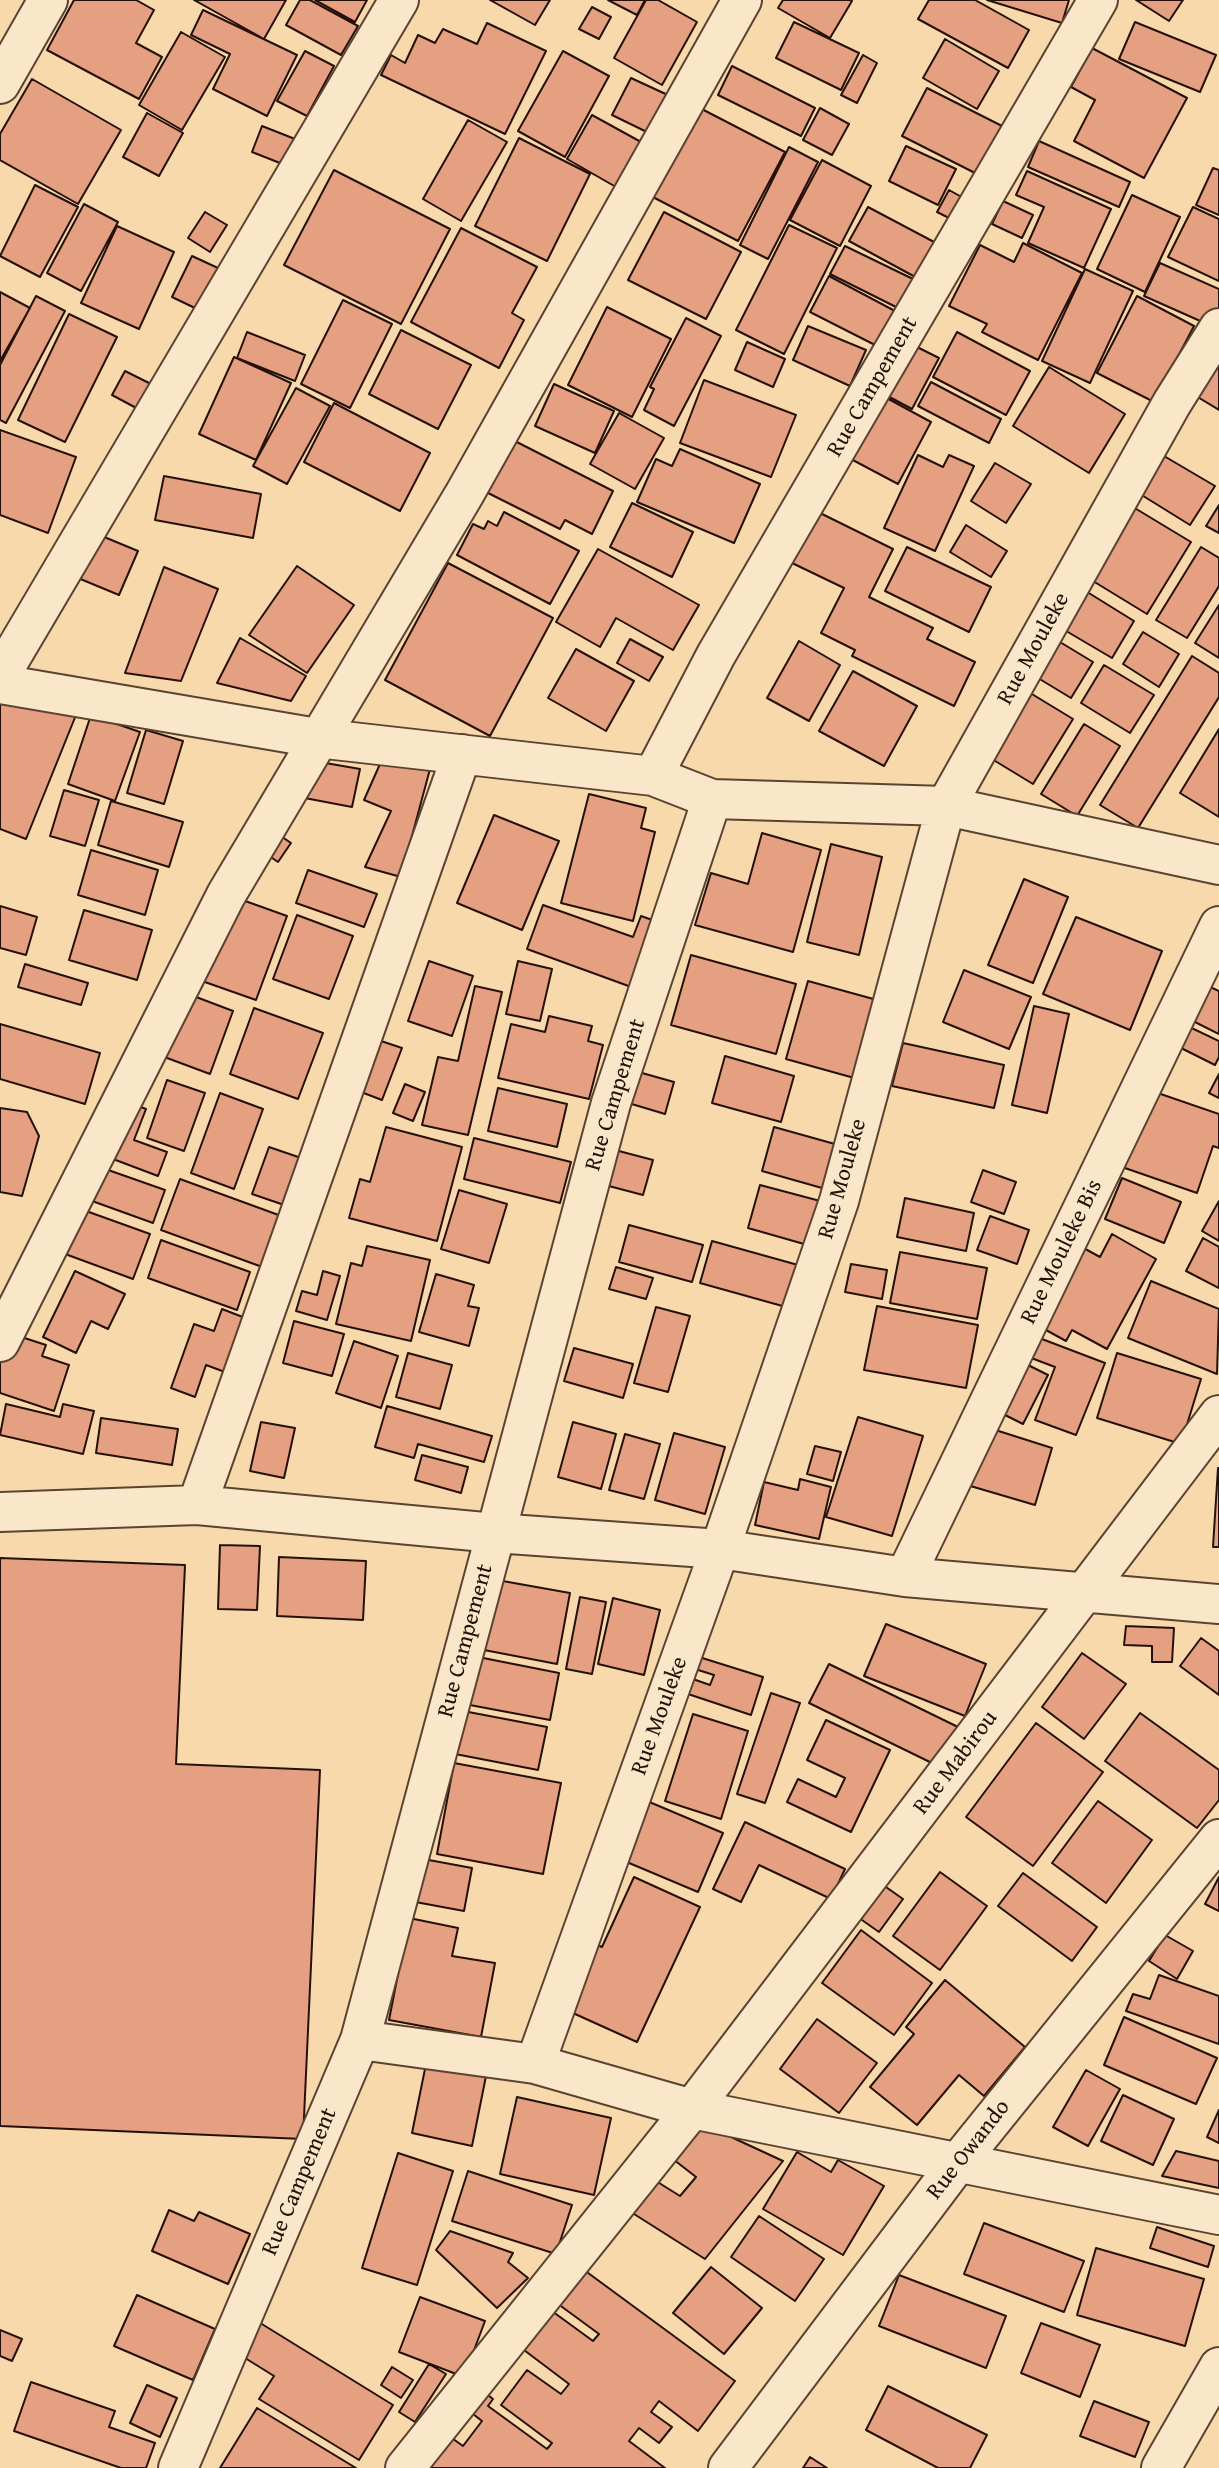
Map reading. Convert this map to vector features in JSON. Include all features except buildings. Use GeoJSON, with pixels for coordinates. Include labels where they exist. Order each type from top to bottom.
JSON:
{"type":"FeatureCollection","features":[{"type":"Feature","properties":{"kind":"street"},"geometry":{"type":"LineString","coordinates":[[0,84],[48,0]]}},
{"type":"Feature","properties":{"kind":"street"},"geometry":{"type":"LineString","coordinates":[[0,676],[400,0]]}},
{"type":"Feature","properties":{"kind":"street"},"geometry":{"type":"LineString","coordinates":[[0,1342],[226,895],[465,493],[742,0]]}},
{"type":"Feature","properties":{"kind":"street","name":"Rue Campement"},"geometry":{"type":"LineString","coordinates":[[653,776],[716,655],[1098,0]]}},
{"type":"Feature","properties":{"kind":"street","name":"Rue Mouleke"},"geometry":{"type":"LineString","coordinates":[[535,2064],[720,1549],[839,1201],[946,806],[1172,403],[1219,328]]}},
{"type":"Feature","properties":{"kind":"street"},"geometry":{"type":"LineString","coordinates":[[0,684],[317,738],[653,776],[712,799],[946,806],[1219,865]]}},
{"type":"Feature","properties":{"kind":"street"},"geometry":{"type":"LineString","coordinates":[[197,1505],[462,754]]}},
{"type":"Feature","properties":{"kind":"street","name":"Rue Campement"},"geometry":{"type":"LineString","coordinates":[[178,2468],[360,2040],[611,1102],[712,799]]}},
{"type":"Feature","properties":{"kind":"street","name":"Rue Mouleke Bis"},"geometry":{"type":"LineString","coordinates":[[905,1577],[1219,926]]}},
{"type":"Feature","properties":{"kind":"street","name":"Rue Mabirou"},"geometry":{"type":"LineString","coordinates":[[405,2468],[692,2109],[1219,1415]]}},
{"type":"Feature","properties":{"kind":"street"},"geometry":{"type":"LineString","coordinates":[[0,1513],[197,1505],[495,1533],[720,1549],[905,1577],[1219,1604]]}},
{"type":"Feature","properties":{"kind":"street","name":"Rue Owando"},"geometry":{"type":"LineString","coordinates":[[728,2468],[956,2165],[1219,1839]]}},
{"type":"Feature","properties":{"kind":"street"},"geometry":{"type":"LineString","coordinates":[[360,2040],[535,2064],[692,2109],[815,2132],[956,2165],[1219,2215]]}},
{"type":"Feature","properties":{"kind":"street"},"geometry":{"type":"LineString","coordinates":[[1161,2468],[1219,2367]]}}]}
